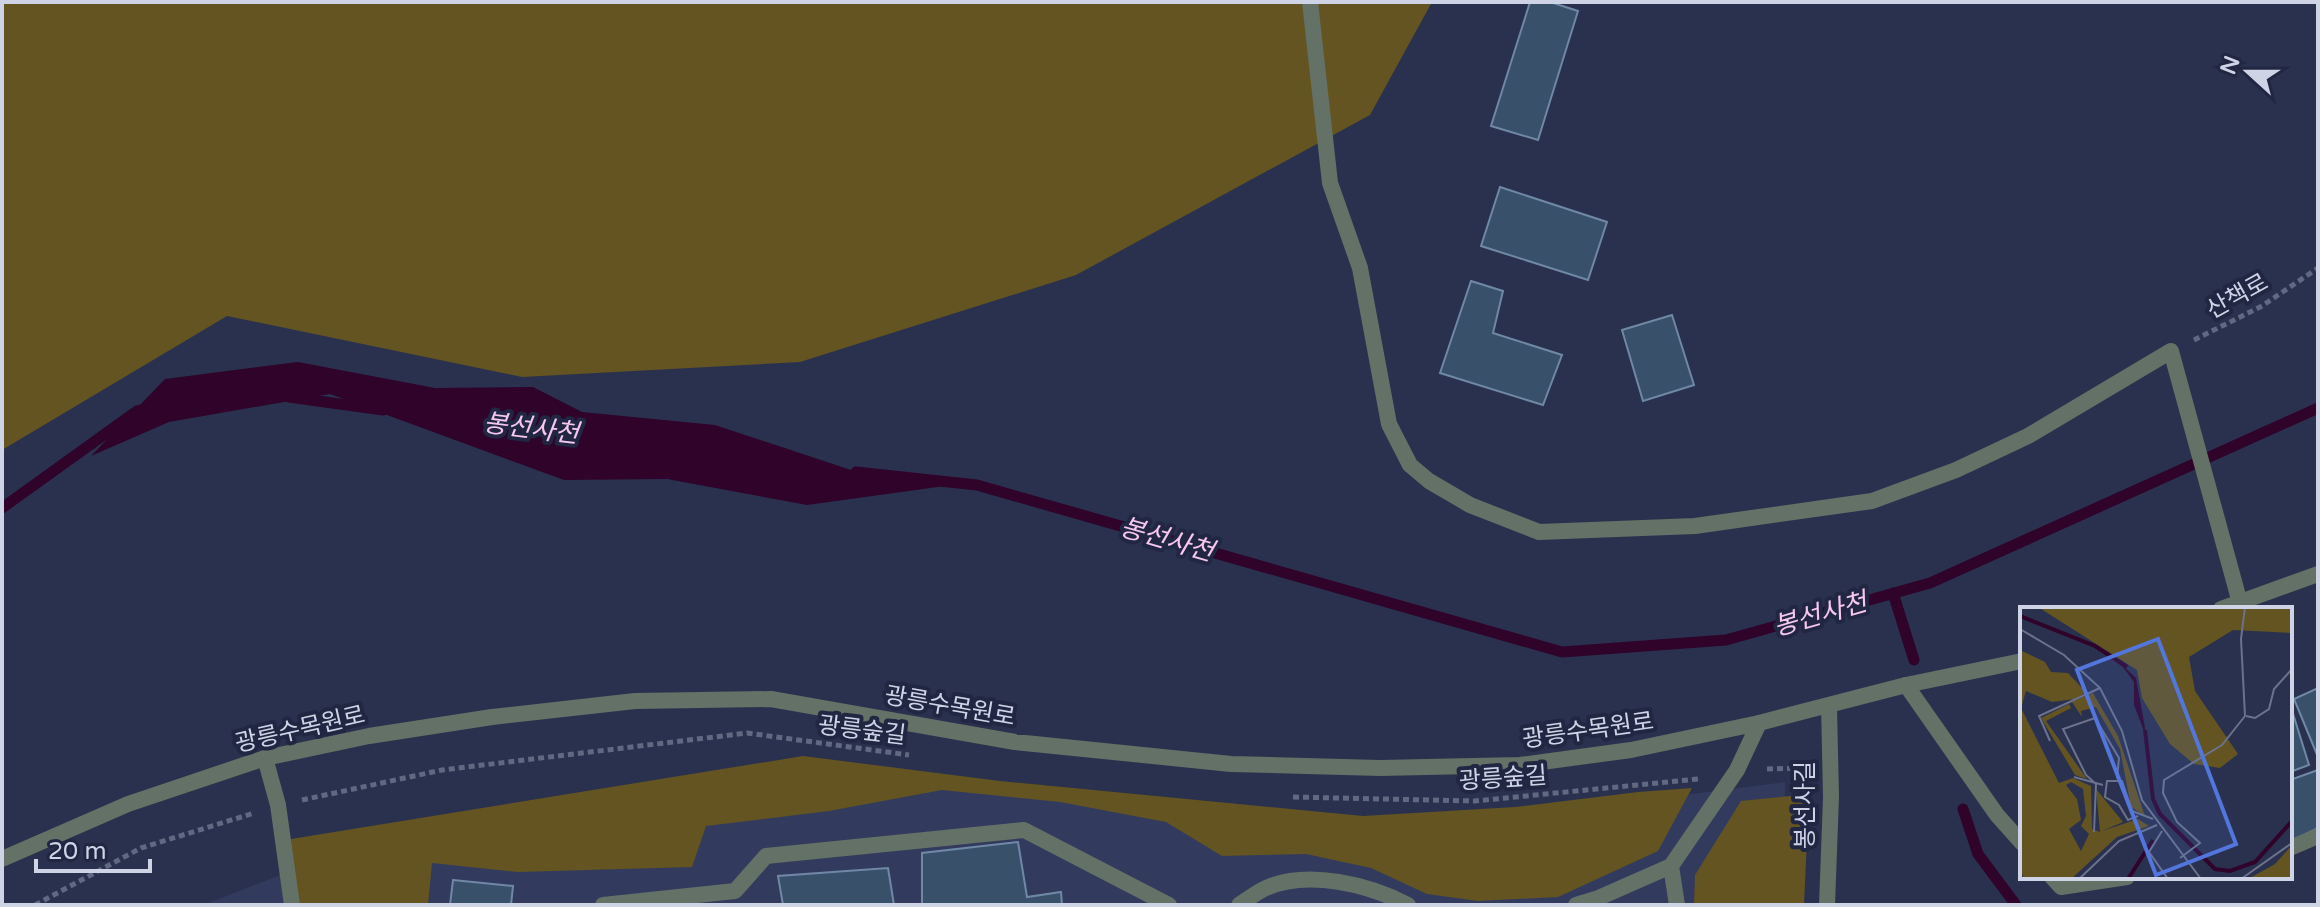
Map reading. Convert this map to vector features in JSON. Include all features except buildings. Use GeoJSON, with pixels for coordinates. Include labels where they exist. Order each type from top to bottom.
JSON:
{"type":"FeatureCollection","features":[{"type":"Feature","properties":{"kind":"street"},"geometry":{"type":"LineString","coordinates":[[1310,2],[1330,183],[1360,268],[1389,424],[1410,465],[1429,481],[1470,505],[1539,532],[1695,526],[1872,501],[1956,470],[2028,436],[2171,351],[2240,603]]}},
{"type":"Feature","properties":{"kind":"street"},"geometry":{"type":"LineString","coordinates":[[2227,607],[2318,574]]}},
{"type":"Feature","properties":{"kind":"street","name":"광릉수목원로"},"geometry":{"type":"LineString","coordinates":[[2,859],[128,804],[265,758],[369,736],[492,717],[635,701],[771,699],[1015,742],[1231,764],[1335,767],[1520,765],[1631,750],[2020,661]]}},
{"type":"Feature","properties":{"kind":"street"},"geometry":{"type":"LineString","coordinates":[[1906,685],[1997,815],[2020,841]]}},
{"type":"Feature","properties":{"kind":"street","name":"봉선사길"},"geometry":{"type":"LineString","coordinates":[[1827,905],[1831,797],[1829,706]]}},
{"type":"Feature","properties":{"kind":"street"},"geometry":{"type":"LineString","coordinates":[[1576,905],[1671,866],[1737,770],[1759,723]]}},
{"type":"Feature","properties":{"kind":"street"},"geometry":{"type":"LineString","coordinates":[[265,758],[278,805],[292,905]]}},
{"type":"Feature","properties":{"kind":"street"},"geometry":{"type":"LineString","coordinates":[[603,905],[735,891],[766,856],[1024,830],[1169,905]]}},
{"type":"Feature","properties":{"kind":"street"},"geometry":{"type":"LineString","coordinates":[[2292,847],[2318,836]]}},
{"type":"Feature","properties":{"kind":"street"},"geometry":{"type":"LineString","coordinates":[[1671,866],[1677,905]]}},
{"type":"Feature","properties":{"kind":"street"},"geometry":{"type":"LineString","coordinates":[[2054,879],[2061,887],[2114,879]]}},
{"type":"Feature","properties":{"kind":"street"},"geometry":{"type":"LineString","coordinates":[[1239,905],[1268,887],[1300,881],[1341,881],[1393,897],[1408,905]]}},
{"type":"Feature","properties":{"kind":"path","name":"산책로"},"geometry":{"type":"LineString","coordinates":[[2171,351],[2262,306],[2318,268]]}},
{"type":"Feature","properties":{"kind":"path","name":"광릉숲길"},"geometry":{"type":"LineString","coordinates":[[35,905],[141,848],[278,805],[442,770],[747,733],[918,756]]}},
{"type":"Feature","properties":{"kind":"path","name":"광릉숲길"},"geometry":{"type":"LineString","coordinates":[[1288,796],[1475,801],[1708,778]]}},
{"type":"Feature","properties":{"kind":"shaded area"},"geometry":{"type":"Polygon","coordinates":[[[2,2],[1432,2],[1370,115],[1076,275],[800,362],[522,377],[227,316],[2,450],[2,2]]]}},
{"type":"Feature","properties":{"kind":"shaded area"},"geometry":{"type":"Polygon","coordinates":[[[803,756],[1000,781],[1363,816],[1515,807],[1692,788],[1658,851],[1558,897],[1478,901],[1427,894],[1371,868],[1306,854],[1222,856],[1166,822],[1060,802],[942,790],[829,811],[706,826],[692,867],[518,872],[432,863],[428,905],[296,905],[291,839],[803,756]]]}},
{"type":"Feature","properties":{"kind":"shaded area"},"geometry":{"type":"Polygon","coordinates":[[[813,775],[1366,823],[1486,820],[1785,782],[1784,905],[203,905],[301,867],[813,775]]]}},
{"type":"Feature","properties":{"kind":"shaded area"},"geometry":{"type":"Polygon","coordinates":[[[1809,794],[1804,905],[1694,905],[1695,875],[1741,801],[1809,794]]]}},
{"type":"Feature","properties":{"kind":"water"},"geometry":{"type":"Polygon","coordinates":[[[298,362],[435,388],[533,387],[582,412],[715,425],[851,470],[945,486],[807,505],[667,479],[564,480],[330,394],[169,422],[91,456],[165,379],[298,362]]]}},
{"type":"Feature","properties":{"kind":"waterway","name":"봉선사천"},"geometry":{"type":"LineString","coordinates":[[289,397],[383,410]]}},
{"type":"Feature","properties":{"kind":"waterway","name":"봉선사천"},"geometry":{"type":"LineString","coordinates":[[856,472],[977,485],[1562,652],[1726,640],[1930,583],[2318,408]]}},
{"type":"Feature","properties":{"kind":"waterway","name":"봉선사천"},"geometry":{"type":"LineString","coordinates":[[2,508],[142,410]]}},
{"type":"Feature","properties":{"kind":"waterway"},"geometry":{"type":"LineString","coordinates":[[1893,593],[1914,660]]}},
{"type":"Feature","properties":{"kind":"waterway"},"geometry":{"type":"LineString","coordinates":[[1963,809],[1978,854],[2016,905]]}}]}
